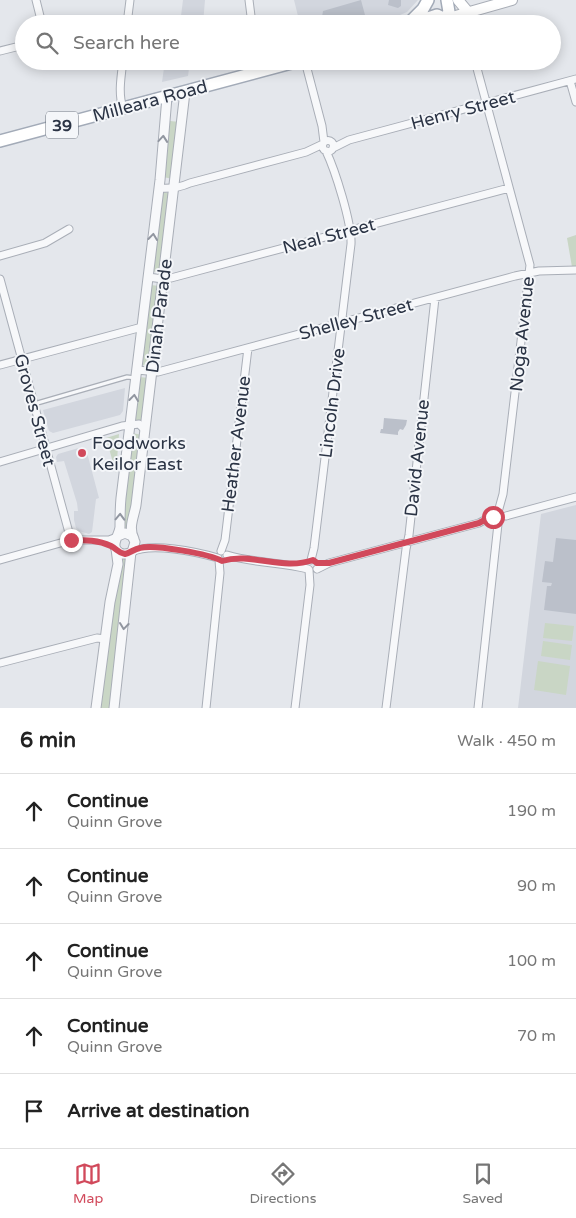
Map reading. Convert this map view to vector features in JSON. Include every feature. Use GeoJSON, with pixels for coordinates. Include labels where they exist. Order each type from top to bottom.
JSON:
{"type":"FeatureCollection","features":[{"type":"Feature","properties":{"kind":"main road"},"geometry":{"type":"LineString","coordinates":[[418,15],[428,0]]}},
{"type":"Feature","properties":{"kind":"main road"},"geometry":{"type":"LineString","coordinates":[[434,0],[440,15]]}},
{"type":"Feature","properties":{"kind":"main road"},"geometry":{"type":"LineString","coordinates":[[446,0],[449,12],[446,15]]}},
{"type":"Feature","properties":{"kind":"main road"},"geometry":{"type":"LineString","coordinates":[[458,0],[468,12]]}},
{"type":"Feature","properties":{"kind":"main road"},"geometry":{"type":"LineString","coordinates":[[456,15],[512,0]]}},
{"type":"Feature","properties":{"kind":"main road","name":"Milleara Road"},"geometry":{"type":"LineString","coordinates":[[0,141],[167,97],[251,70]]}},
{"type":"Feature","properties":{"kind":"street"},"geometry":{"type":"LineString","coordinates":[[36,0],[40,15]]}},
{"type":"Feature","properties":{"kind":"street"},"geometry":{"type":"LineString","coordinates":[[128,15],[130,0]]}},
{"type":"Feature","properties":{"kind":"street"},"geometry":{"type":"LineString","coordinates":[[248,0],[250,15]]}},
{"type":"Feature","properties":{"kind":"street"},"geometry":{"type":"LineString","coordinates":[[0,51],[15,47]]}},
{"type":"Feature","properties":{"kind":"street"},"geometry":{"type":"LineString","coordinates":[[122,70],[120,85],[123,108]]}},
{"type":"Feature","properties":{"kind":"street","name":"Lincoln Drive"},"geometry":{"type":"LineString","coordinates":[[295,708],[351,244],[351,230],[306,70]]}},
{"type":"Feature","properties":{"kind":"street","name":"Noga Avenue"},"geometry":{"type":"LineString","coordinates":[[477,70],[530,265],[478,708]]}},
{"type":"Feature","properties":{"kind":"street"},"geometry":{"type":"LineString","coordinates":[[573,80],[576,102]]}},
{"type":"Feature","properties":{"kind":"street","name":"Henry Street"},"geometry":{"type":"LineString","coordinates":[[159,184],[190,183],[573,80]]}},
{"type":"Feature","properties":{"kind":"street","name":"Dinah Parade"},"geometry":{"type":"LineString","coordinates":[[134,539],[130,532],[136,505],[184,92]]}},
{"type":"Feature","properties":{"kind":"street","name":"Dinah Parade"},"geometry":{"type":"LineString","coordinates":[[118,536],[159,184],[167,97]]}},
{"type":"Feature","properties":{"kind":"street","name":"Neal Street"},"geometry":{"type":"LineString","coordinates":[[148,277],[163,279],[509,188]]}},
{"type":"Feature","properties":{"kind":"street"},"geometry":{"type":"LineString","coordinates":[[0,256],[45,243],[69,230]]}},
{"type":"Feature","properties":{"kind":"street","name":"Shelley Street"},"geometry":{"type":"LineString","coordinates":[[137,374],[248,348],[529,273],[576,270]]}},
{"type":"Feature","properties":{"kind":"street","name":"Groves Street"},"geometry":{"type":"LineString","coordinates":[[0,279],[71,540]]}},
{"type":"Feature","properties":{"kind":"street","name":"David Avenue"},"geometry":{"type":"LineString","coordinates":[[386,708],[406,542],[409,535],[435,298]]}},
{"type":"Feature","properties":{"kind":"street"},"geometry":{"type":"LineString","coordinates":[[0,365],[142,327]]}},
{"type":"Feature","properties":{"kind":"street","name":"Heather Avenue"},"geometry":{"type":"LineString","coordinates":[[206,708],[220,573],[248,348]]}},
{"type":"Feature","properties":{"kind":"street"},"geometry":{"type":"LineString","coordinates":[[0,462],[46,449],[52,445],[131,425],[139,424],[145,430]]}},
{"type":"Feature","properties":{"kind":"street"},"geometry":{"type":"LineString","coordinates":[[98,540],[116,548],[121,554],[150,547],[313,566],[576,497]]}},
{"type":"Feature","properties":{"kind":"street"},"geometry":{"type":"LineString","coordinates":[[0,560],[71,540],[108,540],[121,534],[128,534],[150,547]]}},
{"type":"Feature","properties":{"kind":"street"},"geometry":{"type":"LineString","coordinates":[[96,708],[113,581],[118,564],[114,542],[118,536]]}},
{"type":"Feature","properties":{"kind":"street"},"geometry":{"type":"LineString","coordinates":[[114,708],[131,552],[135,546],[134,539]]}},
{"type":"Feature","properties":{"kind":"street"},"geometry":{"type":"LineString","coordinates":[[0,663],[97,638],[105,639]]}},
{"type":"Feature","properties":{"kind":"lane"},"geometry":{"type":"LineString","coordinates":[[34,404],[137,374]]}},
{"type":"Feature","properties":{"kind":"shaded area"},"geometry":{"type":"Polygon","coordinates":[[[183,0],[205,0],[204,15],[181,15],[183,0]]]}},
{"type":"Feature","properties":{"kind":"shaded area"},"geometry":{"type":"Polygon","coordinates":[[[294,0],[418,0],[407,12],[400,15],[298,15],[294,0]]]}},
{"type":"Feature","properties":{"kind":"shaded area"},"geometry":{"type":"Polygon","coordinates":[[[164,70],[189,70],[188,76],[162,82],[164,70]]]}},
{"type":"Feature","properties":{"kind":"shaded area"},"geometry":{"type":"Polygon","coordinates":[[[125,388],[123,411],[120,415],[53,433],[49,431],[43,410],[125,388]]]}},
{"type":"Feature","properties":{"kind":"shaded area"},"geometry":{"type":"Polygon","coordinates":[[[82,447],[86,449],[99,498],[96,499],[92,532],[89,534],[76,528],[74,511],[78,511],[77,503],[64,461],[57,462],[56,457],[58,454],[82,447]]]}},
{"type":"Feature","properties":{"kind":"shaded area"},"geometry":{"type":"Polygon","coordinates":[[[576,505],[576,708],[518,708],[541,514],[576,505]]]}},
{"type":"Feature","properties":{"kind":"green space"},"geometry":{"type":"Polygon","coordinates":[[[170,121],[180,122],[173,179],[163,177],[170,121]]]}},
{"type":"Feature","properties":{"kind":"green space"},"geometry":{"type":"Polygon","coordinates":[[[162,192],[171,193],[161,273],[151,271],[162,192]]]}},
{"type":"Feature","properties":{"kind":"green space"},"geometry":{"type":"Polygon","coordinates":[[[576,235],[576,267],[572,267],[567,238],[576,235]]]}},
{"type":"Feature","properties":{"kind":"green space"},"geometry":{"type":"Polygon","coordinates":[[[150,285],[160,286],[150,366],[140,365],[150,285]]]}},
{"type":"Feature","properties":{"kind":"green space"},"geometry":{"type":"Polygon","coordinates":[[[139,377],[149,378],[143,423],[133,421],[139,377]]]}},
{"type":"Feature","properties":{"kind":"green space"},"geometry":{"type":"Polygon","coordinates":[[[132,433],[142,435],[128,532],[122,531],[122,522],[132,433]]]}},
{"type":"Feature","properties":{"kind":"green space"},"geometry":{"type":"Polygon","coordinates":[[[119,434],[116,473],[106,438],[119,434]]]}},
{"type":"Feature","properties":{"kind":"green space"},"geometry":{"type":"Polygon","coordinates":[[[120,556],[127,558],[109,708],[99,708],[120,556]]]}},
{"type":"Feature","properties":{"kind":"green space"},"geometry":{"type":"Polygon","coordinates":[[[545,623],[574,626],[572,641],[543,638],[545,623]]]}},
{"type":"Feature","properties":{"kind":"green space"},"geometry":{"type":"Polygon","coordinates":[[[543,641],[572,645],[570,660],[541,656],[543,641]]]}},
{"type":"Feature","properties":{"kind":"green space"},"geometry":{"type":"Polygon","coordinates":[[[538,661],[570,666],[566,695],[534,690],[538,661]]]}},
{"type":"Feature","properties":{"kind":"building"},"geometry":{"type":"Polygon","coordinates":[[[361,0],[365,15],[322,15],[323,11],[361,0]]]}},
{"type":"Feature","properties":{"kind":"building"},"geometry":{"type":"Polygon","coordinates":[[[389,0],[401,0],[401,6],[398,8],[388,5],[389,0]]]}},
{"type":"Feature","properties":{"kind":"building"},"geometry":{"type":"Polygon","coordinates":[[[384,418],[407,420],[406,425],[403,430],[400,429],[398,435],[380,433],[381,429],[383,429],[384,418]]]}},
{"type":"Feature","properties":{"kind":"building"},"geometry":{"type":"Polygon","coordinates":[[[556,538],[576,540],[576,614],[544,610],[547,586],[551,586],[552,583],[542,582],[545,561],[553,562],[556,538]]]}},
{"type":"Feature","properties":{"kind":"place","name":"Foodworks Keilor East"},"geometry":{"type":"Point","coordinates":[82,453]}},
{"type":"Feature","properties":{"kind":"route"},"geometry":{"type":"LineString","coordinates":[[71,540],[98,540],[115,548],[121,554],[128,554],[140,548],[150,547],[204,554],[222,561],[238,558],[295,565],[308,563],[311,560],[317,563],[329,563],[448,532],[479,523],[494,515],[493,517]]}}]}
